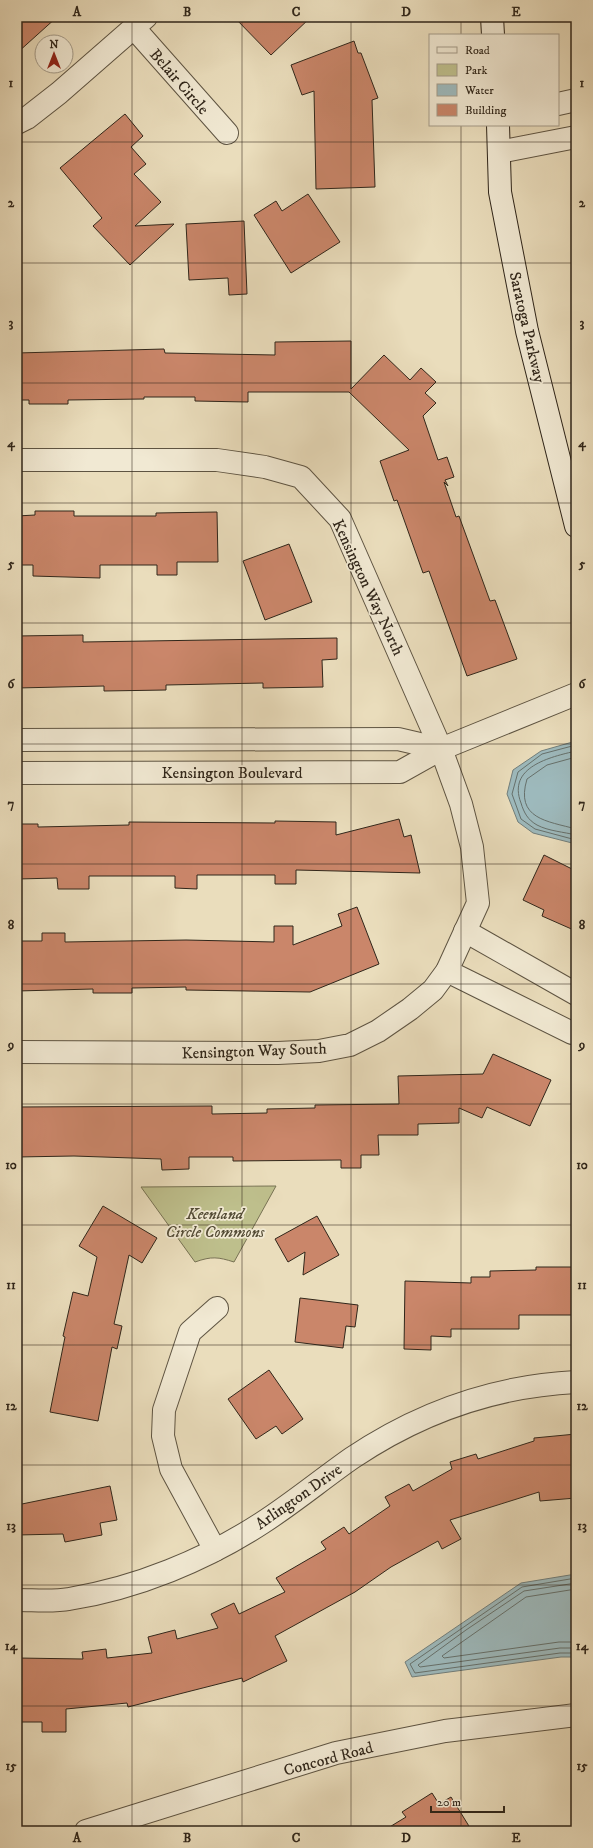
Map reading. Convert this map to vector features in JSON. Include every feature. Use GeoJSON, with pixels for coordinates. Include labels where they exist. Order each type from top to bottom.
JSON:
{"type":"FeatureCollection","features":[{"type":"Feature","properties":{"kind":"street"},"geometry":{"type":"LineString","coordinates":[[492,17],[494,34]]}},
{"type":"Feature","properties":{"kind":"street"},"geometry":{"type":"LineString","coordinates":[[17,123],[27,118],[59,93],[140,22]]}},
{"type":"Feature","properties":{"kind":"street","name":"Belair Circle"},"geometry":{"type":"LineString","coordinates":[[140,22],[227,133]]}},
{"type":"Feature","properties":{"kind":"street"},"geometry":{"type":"LineString","coordinates":[[559,104],[576,100]]}},
{"type":"Feature","properties":{"kind":"street","name":"Saratoga Parkway"},"geometry":{"type":"LineString","coordinates":[[498,126],[500,192],[527,331],[576,526]]}},
{"type":"Feature","properties":{"kind":"street"},"geometry":{"type":"LineString","coordinates":[[499,152],[576,137]]}},
{"type":"Feature","properties":{"kind":"street","name":"Kensington Way North"},"geometry":{"type":"LineString","coordinates":[[17,460],[217,460],[265,467],[301,477],[340,519],[441,749]]}},
{"type":"Feature","properties":{"kind":"street","name":"Kensington Boulevard"},"geometry":{"type":"LineString","coordinates":[[17,772],[400,772],[441,749],[576,694]]}},
{"type":"Feature","properties":{"kind":"street","name":"Kensington Boulevard"},"geometry":{"type":"LineString","coordinates":[[17,740],[398,739],[441,749]]}},
{"type":"Feature","properties":{"kind":"street","name":"Kensington Way South"},"geometry":{"type":"LineString","coordinates":[[17,1052],[278,1053],[327,1050],[350,1045],[378,1031],[410,1009],[433,990],[446,971],[478,903],[472,847],[461,804],[441,749]]}},
{"type":"Feature","properties":{"kind":"street"},"geometry":{"type":"LineString","coordinates":[[465,931],[576,994]]}},
{"type":"Feature","properties":{"kind":"street"},"geometry":{"type":"LineString","coordinates":[[446,971],[572,1033],[576,1033]]}},
{"type":"Feature","properties":{"kind":"street"},"geometry":{"type":"LineString","coordinates":[[215,1550],[171,1469],[163,1436],[164,1410],[190,1332],[217,1308]]}},
{"type":"Feature","properties":{"kind":"street","name":"Arlington Drive"},"geometry":{"type":"LineString","coordinates":[[17,1600],[68,1599],[109,1590],[149,1578],[215,1550],[263,1523],[364,1450],[416,1421],[450,1407],[485,1396],[521,1388],[576,1382]]}},
{"type":"Feature","properties":{"kind":"street","name":"Concord Road"},"geometry":{"type":"LineString","coordinates":[[86,1831],[336,1753],[445,1731],[576,1715]]}},
{"type":"Feature","properties":{"kind":"green space","name":"Keenland Circle Commons"},"geometry":{"type":"Polygon","coordinates":[[[276,1186],[234,1262],[215,1258],[195,1262],[141,1187],[276,1186]]]}},
{"type":"Feature","properties":{"kind":"water"},"geometry":{"type":"Polygon","coordinates":[[[576,741],[576,844],[533,833],[518,822],[507,794],[513,770],[541,751],[576,741]]]}},
{"type":"Feature","properties":{"kind":"water"},"geometry":{"type":"Polygon","coordinates":[[[576,1574],[576,1657],[561,1657],[412,1677],[405,1662],[521,1583],[576,1574]]]}},
{"type":"Feature","properties":{"kind":"building"},"geometry":{"type":"Polygon","coordinates":[[[17,17],[57,17],[38,34],[34,34],[34,38],[17,53],[17,17]]]}},
{"type":"Feature","properties":{"kind":"building"},"geometry":{"type":"Polygon","coordinates":[[[234,17],[311,17],[271,55],[234,17]]]}},
{"type":"Feature","properties":{"kind":"building"},"geometry":{"type":"Polygon","coordinates":[[[354,41],[358,53],[361,53],[378,98],[372,100],[375,187],[316,189],[314,91],[302,95],[291,65],[354,41]]]}},
{"type":"Feature","properties":{"kind":"building"},"geometry":{"type":"Polygon","coordinates":[[[125,114],[143,136],[131,147],[146,164],[134,174],[161,202],[135,226],[174,224],[130,265],[93,226],[102,218],[60,168],[125,114]]]}},
{"type":"Feature","properties":{"kind":"building"},"geometry":{"type":"Polygon","coordinates":[[[308,194],[340,242],[291,273],[254,215],[276,201],[282,211],[308,194]]]}},
{"type":"Feature","properties":{"kind":"building"},"geometry":{"type":"Polygon","coordinates":[[[244,221],[247,294],[229,295],[228,278],[189,280],[186,224],[244,221]]]}},
{"type":"Feature","properties":{"kind":"building"},"geometry":{"type":"Polygon","coordinates":[[[351,341],[351,389],[384,355],[410,380],[421,368],[436,382],[425,393],[436,403],[423,416],[438,460],[447,457],[454,477],[445,480],[448,486],[444,482],[456,517],[459,516],[490,601],[495,600],[517,659],[467,676],[429,571],[423,573],[397,500],[394,501],[380,461],[409,450],[349,392],[248,392],[248,402],[195,401],[195,397],[144,397],[144,399],[68,400],[68,404],[29,404],[29,400],[17,400],[17,353],[164,349],[165,353],[275,355],[275,342],[351,341]]]}},
{"type":"Feature","properties":{"kind":"building"},"geometry":{"type":"Polygon","coordinates":[[[35,511],[74,511],[74,516],[156,516],[156,513],[217,512],[218,562],[177,562],[177,575],[157,575],[157,565],[100,565],[100,578],[33,576],[33,565],[17,565],[17,516],[35,515],[35,511]]]}},
{"type":"Feature","properties":{"kind":"building"},"geometry":{"type":"Polygon","coordinates":[[[289,544],[312,602],[265,620],[243,561],[289,544]]]}},
{"type":"Feature","properties":{"kind":"building"},"geometry":{"type":"Polygon","coordinates":[[[83,635],[83,642],[337,638],[337,659],[322,660],[323,687],[263,688],[263,683],[166,685],[166,690],[104,691],[104,686],[17,688],[17,636],[83,635]]]}},
{"type":"Feature","properties":{"kind":"building"},"geometry":{"type":"Polygon","coordinates":[[[399,819],[404,837],[411,835],[420,873],[296,870],[296,884],[275,884],[275,875],[197,875],[197,889],[175,888],[175,876],[89,876],[89,889],[58,889],[57,878],[17,879],[17,824],[38,824],[38,827],[129,825],[129,822],[336,822],[336,835],[399,819]]]}},
{"type":"Feature","properties":{"kind":"building"},"geometry":{"type":"Polygon","coordinates":[[[544,855],[576,871],[576,931],[542,916],[544,910],[523,900],[544,855]]]}},
{"type":"Feature","properties":{"kind":"building"},"geometry":{"type":"Polygon","coordinates":[[[357,907],[379,964],[310,992],[186,990],[186,987],[132,988],[132,993],[93,993],[93,989],[17,991],[17,941],[42,941],[42,933],[65,933],[65,942],[186,940],[274,942],[274,926],[293,926],[293,945],[342,926],[338,914],[357,907]]]}},
{"type":"Feature","properties":{"kind":"building"},"geometry":{"type":"Polygon","coordinates":[[[493,1054],[551,1080],[530,1126],[487,1107],[482,1118],[459,1108],[459,1123],[418,1124],[418,1135],[378,1135],[379,1155],[361,1155],[361,1168],[341,1168],[341,1160],[233,1161],[233,1157],[189,1157],[189,1169],[162,1170],[161,1159],[74,1156],[17,1157],[17,1107],[212,1106],[212,1114],[267,1113],[267,1109],[315,1108],[315,1105],[399,1104],[398,1076],[483,1074],[493,1054]]]}},
{"type":"Feature","properties":{"kind":"building"},"geometry":{"type":"Polygon","coordinates":[[[103,1206],[157,1238],[142,1263],[129,1255],[114,1324],[122,1326],[117,1349],[112,1347],[98,1421],[50,1412],[65,1337],[63,1336],[73,1292],[88,1296],[97,1257],[79,1246],[103,1206]]]}},
{"type":"Feature","properties":{"kind":"building"},"geometry":{"type":"Polygon","coordinates":[[[317,1216],[339,1255],[303,1275],[305,1252],[288,1262],[275,1239],[317,1216]]]}},
{"type":"Feature","properties":{"kind":"building"},"geometry":{"type":"Polygon","coordinates":[[[536,1267],[576,1267],[576,1315],[519,1315],[519,1329],[451,1329],[451,1337],[431,1336],[431,1350],[404,1349],[405,1281],[471,1283],[471,1277],[490,1277],[490,1271],[536,1270],[536,1267]]]}},
{"type":"Feature","properties":{"kind":"building"},"geometry":{"type":"Polygon","coordinates":[[[300,1298],[358,1305],[355,1327],[346,1326],[343,1348],[295,1342],[300,1298]]]}},
{"type":"Feature","properties":{"kind":"building"},"geometry":{"type":"Polygon","coordinates":[[[269,1370],[303,1419],[282,1434],[276,1426],[256,1439],[228,1399],[269,1370]]]}},
{"type":"Feature","properties":{"kind":"building"},"geometry":{"type":"Polygon","coordinates":[[[576,1434],[576,1498],[540,1501],[539,1492],[450,1520],[461,1539],[442,1549],[438,1541],[391,1567],[355,1592],[275,1636],[287,1661],[243,1682],[242,1678],[128,1707],[127,1703],[66,1709],[66,1732],[42,1732],[42,1722],[17,1722],[18,1658],[83,1659],[82,1652],[106,1649],[107,1658],[152,1653],[148,1637],[175,1630],[177,1639],[218,1628],[211,1614],[234,1603],[239,1614],[285,1592],[276,1578],[326,1549],[321,1542],[344,1527],[349,1534],[390,1506],[385,1497],[409,1484],[413,1491],[452,1469],[450,1462],[476,1454],[478,1459],[534,1441],[534,1438],[576,1434]]]}},
{"type":"Feature","properties":{"kind":"building"},"geometry":{"type":"Polygon","coordinates":[[[110,1486],[117,1520],[100,1523],[102,1535],[65,1542],[63,1534],[17,1535],[17,1505],[110,1486]]]}},
{"type":"Feature","properties":{"kind":"building"},"geometry":{"type":"Polygon","coordinates":[[[432,1793],[439,1804],[451,1797],[472,1831],[383,1831],[406,1817],[402,1812],[432,1793]]]}}]}
